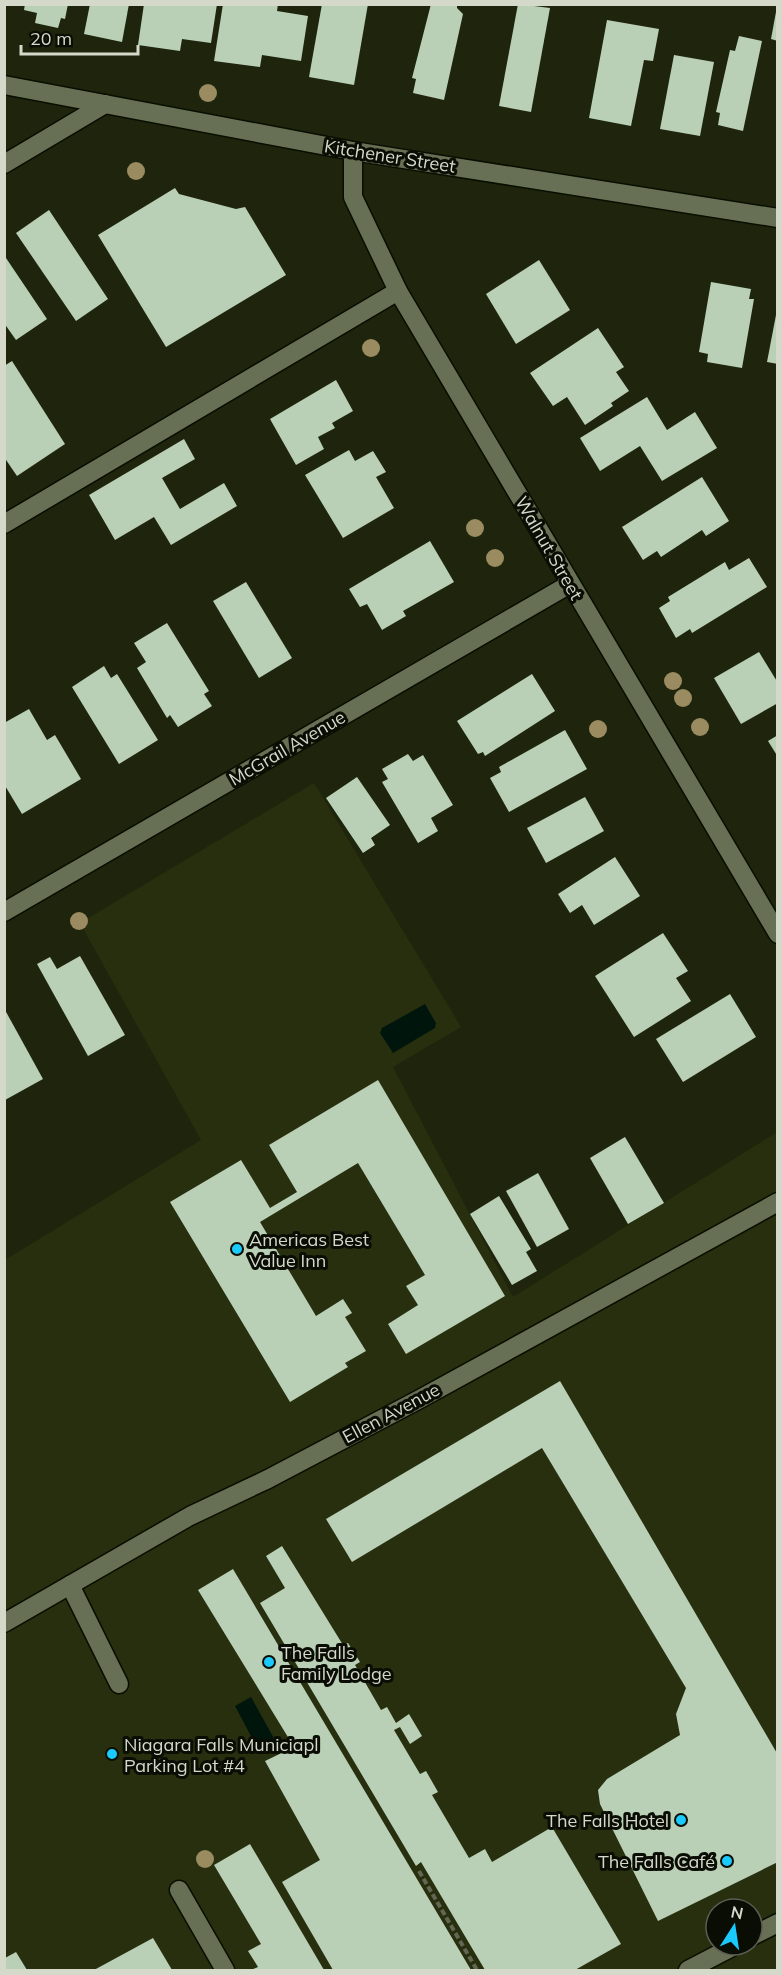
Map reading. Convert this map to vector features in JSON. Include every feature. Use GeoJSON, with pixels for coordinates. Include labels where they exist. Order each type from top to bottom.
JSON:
{"type":"FeatureCollection","features":[{"type":"Feature","properties":{"kind":"street","name":"Kitchener Street"},"geometry":{"type":"LineString","coordinates":[[4,85],[353,151],[777,218]]}},
{"type":"Feature","properties":{"kind":"street"},"geometry":{"type":"LineString","coordinates":[[4,164],[105,104]]}},
{"type":"Feature","properties":{"kind":"street","name":"Walnut Street"},"geometry":{"type":"LineString","coordinates":[[353,151],[353,197],[398,291],[777,934]]}},
{"type":"Feature","properties":{"kind":"street"},"geometry":{"type":"LineString","coordinates":[[4,524],[398,291]]}},
{"type":"Feature","properties":{"kind":"street","name":"McGrail Avenue"},"geometry":{"type":"LineString","coordinates":[[4,912],[570,584]]}},
{"type":"Feature","properties":{"kind":"street","name":"Ellen Avenue"},"geometry":{"type":"LineString","coordinates":[[4,1623],[190,1516],[268,1479],[418,1400],[777,1202]]}},
{"type":"Feature","properties":{"kind":"street"},"geometry":{"type":"LineString","coordinates":[[70,1585],[119,1684]]}},
{"type":"Feature","properties":{"kind":"street"},"geometry":{"type":"LineString","coordinates":[[179,1890],[225,1971]]}},
{"type":"Feature","properties":{"kind":"street"},"geometry":{"type":"LineString","coordinates":[[688,1971],[714,1957]]}},
{"type":"Feature","properties":{"kind":"path"},"geometry":{"type":"LineString","coordinates":[[419,1871],[477,1971]]}},
{"type":"Feature","properties":{"kind":"shaded area"},"geometry":{"type":"Polygon","coordinates":[[[314,783],[461,1027],[393,1067],[513,1297],[777,1132],[777,1970],[5,1970],[5,1260],[201,1140],[80,923],[314,783]]]}},
{"type":"Feature","properties":{"kind":"shaded area"},"geometry":{"type":"Polygon","coordinates":[[[425,1004],[436,1023],[435,1028],[393,1053],[380,1033],[382,1028],[425,1004]]]}},
{"type":"Feature","properties":{"kind":"shaded area"},"geometry":{"type":"Polygon","coordinates":[[[251,1697],[276,1742],[259,1751],[235,1706],[251,1697]]]}},
{"type":"Feature","properties":{"kind":"building"},"geometry":{"type":"Polygon","coordinates":[[[25,4],[68,4],[65,19],[61,18],[58,28],[35,23],[37,13],[24,10],[25,4]]]}},
{"type":"Feature","properties":{"kind":"building"},"geometry":{"type":"Polygon","coordinates":[[[90,4],[129,4],[122,42],[84,34],[90,4]]]}},
{"type":"Feature","properties":{"kind":"building"},"geometry":{"type":"Polygon","coordinates":[[[144,4],[217,4],[211,43],[182,39],[180,51],[138,45],[144,4]]]}},
{"type":"Feature","properties":{"kind":"building"},"geometry":{"type":"Polygon","coordinates":[[[223,4],[278,4],[277,11],[308,16],[301,61],[262,55],[260,67],[214,61],[223,4]]]}},
{"type":"Feature","properties":{"kind":"building"},"geometry":{"type":"Polygon","coordinates":[[[322,4],[368,4],[354,85],[309,77],[322,4]]]}},
{"type":"Feature","properties":{"kind":"building"},"geometry":{"type":"Polygon","coordinates":[[[431,4],[457,4],[457,8],[463,14],[444,100],[413,93],[416,79],[412,78],[431,4]]]}},
{"type":"Feature","properties":{"kind":"building"},"geometry":{"type":"Polygon","coordinates":[[[518,4],[550,8],[531,112],[499,106],[518,4]]]}},
{"type":"Feature","properties":{"kind":"building"},"geometry":{"type":"Polygon","coordinates":[[[776,12],[778,12],[778,41],[771,39],[776,12]]]}},
{"type":"Feature","properties":{"kind":"building"},"geometry":{"type":"Polygon","coordinates":[[[607,20],[659,29],[653,61],[644,60],[631,126],[589,118],[607,20]]]}},
{"type":"Feature","properties":{"kind":"building"},"geometry":{"type":"Polygon","coordinates":[[[739,36],[762,41],[743,131],[718,125],[720,113],[716,112],[730,50],[735,51],[739,36]]]}},
{"type":"Feature","properties":{"kind":"building"},"geometry":{"type":"Polygon","coordinates":[[[674,55],[714,62],[700,136],[660,129],[674,55]]]}},
{"type":"Feature","properties":{"kind":"building"},"geometry":{"type":"Polygon","coordinates":[[[175,188],[179,194],[236,209],[245,207],[286,275],[166,347],[98,235],[175,188]]]}},
{"type":"Feature","properties":{"kind":"building"},"geometry":{"type":"Polygon","coordinates":[[[49,210],[108,299],[76,321],[16,233],[49,210]]]}},
{"type":"Feature","properties":{"kind":"building"},"geometry":{"type":"Polygon","coordinates":[[[4,255],[47,319],[16,340],[4,323],[4,255]]]}},
{"type":"Feature","properties":{"kind":"building"},"geometry":{"type":"Polygon","coordinates":[[[539,260],[570,310],[516,344],[486,294],[539,260]]]}},
{"type":"Feature","properties":{"kind":"building"},"geometry":{"type":"Polygon","coordinates":[[[711,282],[751,289],[749,299],[754,299],[742,368],[707,362],[708,354],[699,352],[711,282]]]}},
{"type":"Feature","properties":{"kind":"building"},"geometry":{"type":"Polygon","coordinates":[[[776,315],[778,315],[778,364],[767,362],[776,315]]]}},
{"type":"Feature","properties":{"kind":"building"},"geometry":{"type":"Polygon","coordinates":[[[598,328],[624,367],[616,372],[629,391],[611,403],[613,406],[585,425],[567,397],[553,406],[530,373],[598,328]]]}},
{"type":"Feature","properties":{"kind":"building"},"geometry":{"type":"Polygon","coordinates":[[[12,361],[65,444],[17,476],[4,457],[4,366],[12,361]]]}},
{"type":"Feature","properties":{"kind":"building"},"geometry":{"type":"Polygon","coordinates":[[[336,380],[353,411],[332,423],[335,428],[318,437],[324,449],[296,465],[270,419],[336,380]]]}},
{"type":"Feature","properties":{"kind":"building"},"geometry":{"type":"Polygon","coordinates":[[[647,397],[667,430],[695,412],[717,448],[662,481],[640,446],[600,471],[580,438],[647,397]]]}},
{"type":"Feature","properties":{"kind":"building"},"geometry":{"type":"Polygon","coordinates":[[[184,439],[195,459],[162,478],[180,509],[224,483],[237,506],[171,545],[154,517],[115,540],[89,495],[184,439]]]}},
{"type":"Feature","properties":{"kind":"building"},"geometry":{"type":"Polygon","coordinates":[[[349,450],[355,461],[373,451],[386,472],[376,477],[394,508],[343,538],[305,475],[349,450]]]}},
{"type":"Feature","properties":{"kind":"building"},"geometry":{"type":"Polygon","coordinates":[[[702,477],[729,521],[706,536],[702,530],[661,557],[657,551],[643,560],[622,527],[702,477]]]}},
{"type":"Feature","properties":{"kind":"building"},"geometry":{"type":"Polygon","coordinates":[[[430,541],[454,582],[403,611],[406,616],[382,630],[367,604],[360,607],[349,589],[430,541]]]}},
{"type":"Feature","properties":{"kind":"building"},"geometry":{"type":"Polygon","coordinates":[[[749,558],[767,587],[692,633],[690,629],[676,638],[659,608],[670,601],[668,597],[725,562],[729,570],[749,558]]]}},
{"type":"Feature","properties":{"kind":"building"},"geometry":{"type":"Polygon","coordinates":[[[246,582],[292,658],[259,678],[213,601],[246,582]]]}},
{"type":"Feature","properties":{"kind":"building"},"geometry":{"type":"Polygon","coordinates":[[[167,623],[209,691],[204,694],[212,706],[178,727],[170,715],[167,718],[137,668],[146,662],[134,643],[167,623]]]}},
{"type":"Feature","properties":{"kind":"building"},"geometry":{"type":"Polygon","coordinates":[[[759,652],[778,683],[778,703],[741,724],[714,678],[759,652]]]}},
{"type":"Feature","properties":{"kind":"building"},"geometry":{"type":"Polygon","coordinates":[[[104,666],[111,678],[117,674],[158,740],[119,764],[72,687],[104,666]]]}},
{"type":"Feature","properties":{"kind":"building"},"geometry":{"type":"Polygon","coordinates":[[[532,674],[555,711],[485,756],[483,752],[478,754],[457,721],[532,674]]]}},
{"type":"Feature","properties":{"kind":"building"},"geometry":{"type":"Polygon","coordinates":[[[29,709],[47,740],[55,735],[81,779],[22,814],[4,784],[4,723],[29,709]]]}},
{"type":"Feature","properties":{"kind":"building"},"geometry":{"type":"Polygon","coordinates":[[[565,730],[587,769],[509,812],[490,778],[501,772],[499,767],[565,730]]]}},
{"type":"Feature","properties":{"kind":"building"},"geometry":{"type":"Polygon","coordinates":[[[778,735],[778,757],[768,741],[778,735]]]}},
{"type":"Feature","properties":{"kind":"building"},"geometry":{"type":"Polygon","coordinates":[[[408,754],[413,761],[423,755],[453,805],[431,818],[438,831],[418,843],[382,782],[388,779],[382,769],[408,754]]]}},
{"type":"Feature","properties":{"kind":"building"},"geometry":{"type":"Polygon","coordinates":[[[357,777],[390,825],[371,838],[375,845],[363,853],[326,798],[357,777]]]}},
{"type":"Feature","properties":{"kind":"building"},"geometry":{"type":"Polygon","coordinates":[[[585,797],[604,831],[546,863],[527,828],[585,797]]]}},
{"type":"Feature","properties":{"kind":"building"},"geometry":{"type":"Polygon","coordinates":[[[615,857],[640,896],[594,925],[582,905],[570,913],[558,894],[615,857]]]}},
{"type":"Feature","properties":{"kind":"building"},"geometry":{"type":"Polygon","coordinates":[[[663,933],[688,971],[676,978],[691,1001],[634,1037],[595,976],[663,933]]]}},
{"type":"Feature","properties":{"kind":"building"},"geometry":{"type":"Polygon","coordinates":[[[80,956],[125,1035],[88,1056],[37,964],[50,957],[57,969],[80,956]]]}},
{"type":"Feature","properties":{"kind":"building"},"geometry":{"type":"Polygon","coordinates":[[[730,994],[756,1037],[683,1082],[656,1039],[730,994]]]}},
{"type":"Feature","properties":{"kind":"building"},"geometry":{"type":"Polygon","coordinates":[[[5,1010],[43,1079],[5,1100],[5,1010]]]}},
{"type":"Feature","properties":{"kind":"building","name":"Americas Best Value Inn"},"geometry":{"type":"Polygon","coordinates":[[[378,1080],[505,1296],[406,1354],[388,1324],[418,1305],[406,1286],[425,1275],[358,1163],[260,1222],[316,1316],[343,1299],[352,1313],[345,1317],[366,1351],[345,1363],[348,1367],[290,1402],[170,1202],[241,1160],[270,1208],[297,1192],[269,1145],[378,1080]]]}},
{"type":"Feature","properties":{"kind":"building"},"geometry":{"type":"Polygon","coordinates":[[[625,1137],[664,1203],[628,1224],[590,1158],[625,1137]]]}},
{"type":"Feature","properties":{"kind":"building"},"geometry":{"type":"Polygon","coordinates":[[[538,1173],[569,1229],[537,1247],[506,1191],[538,1173]]]}},
{"type":"Feature","properties":{"kind":"building"},"geometry":{"type":"Polygon","coordinates":[[[499,1196],[531,1249],[526,1252],[537,1271],[512,1285],[470,1214],[499,1196]]]}},
{"type":"Feature","properties":{"kind":"building"},"geometry":{"type":"Polygon","coordinates":[[[560,1381],[778,1755],[778,1862],[658,1921],[600,1804],[598,1790],[607,1779],[680,1735],[676,1714],[686,1688],[542,1448],[352,1562],[326,1519],[560,1381]]]}},
{"type":"Feature","properties":{"kind":"building"},"geometry":{"type":"Polygon","coordinates":[[[282,1546],[343,1645],[348,1643],[360,1662],[355,1665],[381,1710],[387,1707],[396,1723],[409,1714],[422,1736],[410,1744],[400,1727],[394,1730],[420,1774],[426,1771],[438,1792],[432,1795],[469,1858],[485,1849],[492,1862],[552,1827],[621,1944],[575,1970],[485,1970],[421,1862],[416,1866],[260,1603],[285,1588],[266,1556],[282,1546]]]}},
{"type":"Feature","properties":{"kind":"building"},"geometry":{"type":"Polygon","coordinates":[[[233,1569],[471,1970],[333,1970],[282,1882],[320,1860],[265,1761],[294,1747],[198,1590],[233,1569]]]}},
{"type":"Feature","properties":{"kind":"building"},"geometry":{"type":"Polygon","coordinates":[[[250,1844],[324,1970],[251,1970],[258,1967],[248,1951],[261,1944],[214,1865],[250,1844]]]}},
{"type":"Feature","properties":{"kind":"building"},"geometry":{"type":"Polygon","coordinates":[[[153,1938],[172,1970],[94,1970],[153,1938]]]}},
{"type":"Feature","properties":{"kind":"building"},"geometry":{"type":"Polygon","coordinates":[[[16,1952],[27,1970],[5,1970],[5,1958],[16,1952]]]}},
{"type":"Feature","properties":{"kind":"place","name":"Americas Best Value Inn"},"geometry":{"type":"Point","coordinates":[237,1249]}},
{"type":"Feature","properties":{"kind":"place","name":"The Falls Family Lodge"},"geometry":{"type":"Point","coordinates":[269,1662]}},
{"type":"Feature","properties":{"kind":"place","name":"Niagara Falls Municiapl Parking Lot #4"},"geometry":{"type":"Point","coordinates":[112,1754]}},
{"type":"Feature","properties":{"kind":"place","name":"The Falls Hotel"},"geometry":{"type":"Point","coordinates":[681,1820]}},
{"type":"Feature","properties":{"kind":"place","name":"The Falls Café"},"geometry":{"type":"Point","coordinates":[727,1861]}}]}
